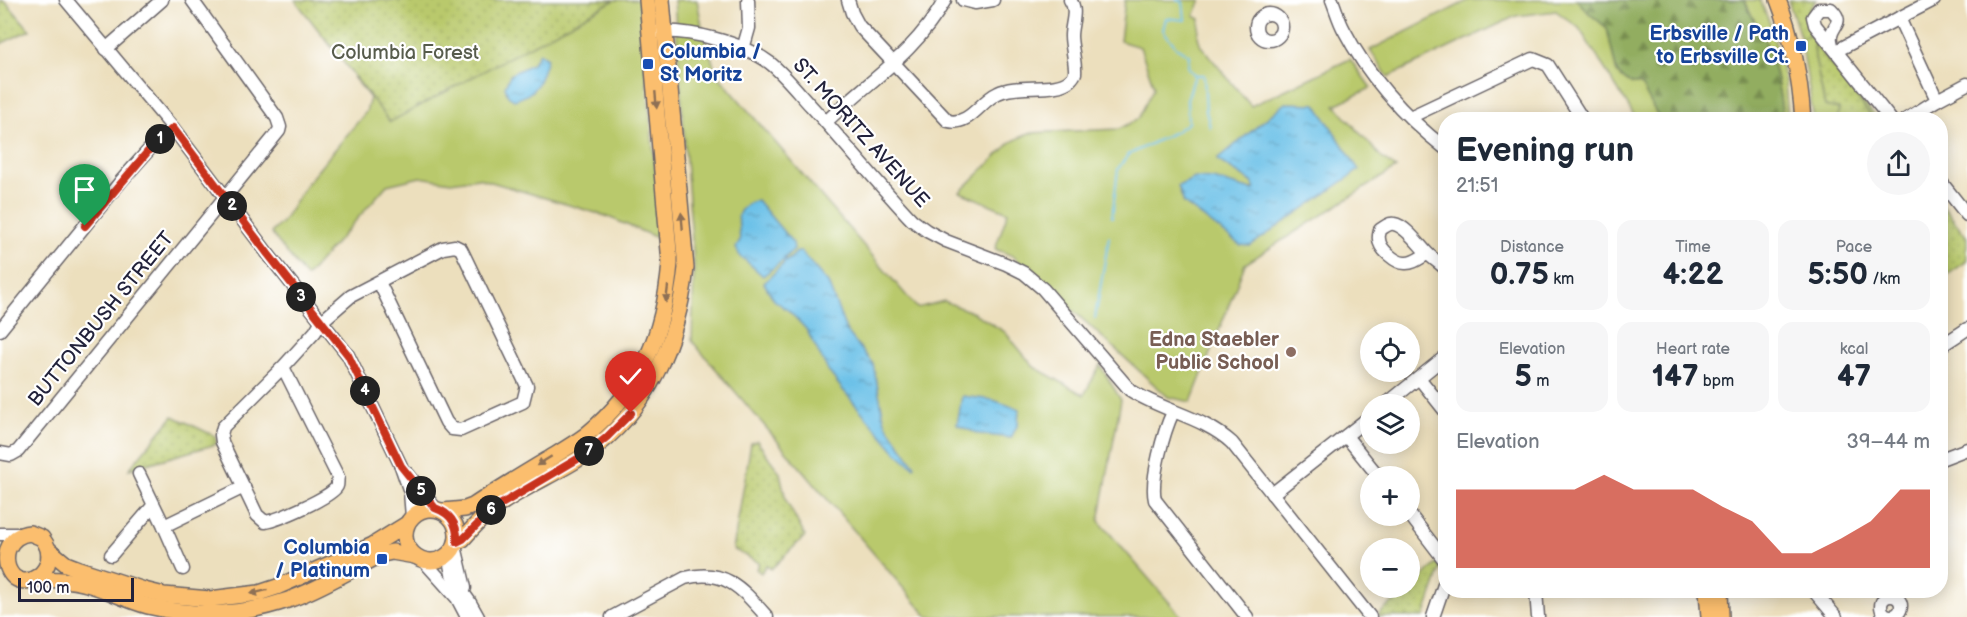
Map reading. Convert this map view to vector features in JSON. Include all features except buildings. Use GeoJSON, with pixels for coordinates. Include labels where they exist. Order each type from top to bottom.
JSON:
{"type":"FeatureCollection","features":[{"type":"Feature","properties":{"kind":"main road"},"geometry":{"type":"LineString","coordinates":[[647,0],[658,32],[686,268],[675,329],[663,361],[631,413],[607,437],[586,454],[493,509],[441,560],[432,561],[392,552],[383,554],[289,600],[247,610],[196,614],[123,599],[78,582],[26,581],[14,576],[3,560],[12,543],[23,534],[37,534],[49,550],[66,564],[144,590],[164,595],[210,599],[259,593],[373,545],[418,512],[465,509],[473,506],[585,436],[614,408],[633,384],[656,341],[666,301],[670,263],[658,32],[662,0]]}},
{"type":"Feature","properties":{"kind":"main road"},"geometry":{"type":"LineString","coordinates":[[1778,0],[1796,62],[1802,112]]}},
{"type":"Feature","properties":{"kind":"main road"},"geometry":{"type":"LineString","coordinates":[[439,510],[450,516],[458,531],[453,548]]}},
{"type":"Feature","properties":{"kind":"main road"},"geometry":{"type":"LineString","coordinates":[[409,520],[405,541],[409,549],[419,558]]}},
{"type":"Feature","properties":{"kind":"main road"},"geometry":{"type":"LineString","coordinates":[[32,580],[44,571],[50,557],[49,550]]}},
{"type":"Feature","properties":{"kind":"main road"},"geometry":{"type":"LineString","coordinates":[[1708,598],[1709,617]]}},
{"type":"Feature","properties":{"kind":"main road"},"geometry":{"type":"LineString","coordinates":[[1720,598],[1721,617]]}},
{"type":"Feature","properties":{"kind":"street"},"geometry":{"type":"LineString","coordinates":[[66,0],[173,128],[348,355],[401,466],[410,492],[409,520]]}},
{"type":"Feature","properties":{"kind":"street"},"geometry":{"type":"LineString","coordinates":[[106,49],[162,0]]}},
{"type":"Feature","properties":{"kind":"street","name":"BUTTONBUSH STREET"},"geometry":{"type":"LineString","coordinates":[[0,453],[11,455],[18,451],[277,135],[279,122],[192,0]]}},
{"type":"Feature","properties":{"kind":"street"},"geometry":{"type":"LineString","coordinates":[[742,49],[749,28],[748,0]]}},
{"type":"Feature","properties":{"kind":"street"},"geometry":{"type":"LineString","coordinates":[[848,0],[859,26],[948,121],[956,123],[964,121],[984,102],[998,93],[1010,89],[1060,86],[1071,80],[1075,70],[1071,38],[1074,10],[1070,0]]}},
{"type":"Feature","properties":{"kind":"street"},"geometry":{"type":"LineString","coordinates":[[826,122],[894,64],[916,42],[945,0]]}},
{"type":"Feature","properties":{"kind":"street"},"geometry":{"type":"LineString","coordinates":[[963,0],[975,3],[993,0]]}},
{"type":"Feature","properties":{"kind":"street"},"geometry":{"type":"LineString","coordinates":[[1332,0],[1344,30],[1367,66],[1410,117],[1438,142]]}},
{"type":"Feature","properties":{"kind":"street"},"geometry":{"type":"LineString","coordinates":[[1885,112],[1834,49],[1934,0]]}},
{"type":"Feature","properties":{"kind":"street"},"geometry":{"type":"LineString","coordinates":[[1899,18],[1936,100]]}},
{"type":"Feature","properties":{"kind":"street","name":"ST. MORITZ AVENUE"},"geometry":{"type":"LineString","coordinates":[[658,32],[696,34],[757,55],[778,70],[912,220],[945,241],[1024,273],[1043,289],[1130,390],[1146,401],[1221,433],[1232,443],[1370,617]]}},
{"type":"Feature","properties":{"kind":"street"},"geometry":{"type":"LineString","coordinates":[[1410,117],[1533,59],[1548,65],[1578,112]]}},
{"type":"Feature","properties":{"kind":"street"},"geometry":{"type":"LineString","coordinates":[[1917,112],[1967,84]]}},
{"type":"Feature","properties":{"kind":"street"},"geometry":{"type":"LineString","coordinates":[[0,330],[122,180],[155,143],[173,128]]}},
{"type":"Feature","properties":{"kind":"street"},"geometry":{"type":"LineString","coordinates":[[1948,191],[1966,213]]}},
{"type":"Feature","properties":{"kind":"street"},"geometry":{"type":"LineString","coordinates":[[283,367],[338,477],[337,487],[308,505],[276,520],[266,522],[257,515],[222,442],[223,427],[283,367],[315,332],[321,322],[351,296],[443,248],[455,246],[461,249],[526,387],[523,402],[462,430],[452,429],[446,422],[379,282]]}},
{"type":"Feature","properties":{"kind":"street"},"geometry":{"type":"LineString","coordinates":[[1427,254],[1438,263]]}},
{"type":"Feature","properties":{"kind":"street"},"geometry":{"type":"LineString","coordinates":[[1948,341],[1967,329]]}},
{"type":"Feature","properties":{"kind":"street"},"geometry":{"type":"LineString","coordinates":[[1420,377],[1438,363]]}},
{"type":"Feature","properties":{"kind":"street"},"geometry":{"type":"LineString","coordinates":[[1420,379],[1438,402]]}},
{"type":"Feature","properties":{"kind":"street"},"geometry":{"type":"LineString","coordinates":[[1399,394],[1414,382]]}},
{"type":"Feature","properties":{"kind":"street"},"geometry":{"type":"LineString","coordinates":[[1173,412],[1161,442],[1154,490],[1155,500],[1248,617]]}},
{"type":"Feature","properties":{"kind":"street"},"geometry":{"type":"LineString","coordinates":[[1272,494],[1360,425]]}},
{"type":"Feature","properties":{"kind":"street"},"geometry":{"type":"LineString","coordinates":[[1346,436],[1370,466]]}},
{"type":"Feature","properties":{"kind":"street"},"geometry":{"type":"LineString","coordinates":[[1948,456],[1967,449]]}},
{"type":"Feature","properties":{"kind":"street"},"geometry":{"type":"LineString","coordinates":[[401,466],[439,510]]}},
{"type":"Feature","properties":{"kind":"street"},"geometry":{"type":"LineString","coordinates":[[140,474],[183,569]]}},
{"type":"Feature","properties":{"kind":"street"},"geometry":{"type":"LineString","coordinates":[[164,526],[244,487]]}},
{"type":"Feature","properties":{"kind":"street"},"geometry":{"type":"LineString","coordinates":[[111,555],[153,506]]}},
{"type":"Feature","properties":{"kind":"street"},"geometry":{"type":"LineString","coordinates":[[1418,526],[1438,552]]}},
{"type":"Feature","properties":{"kind":"street"},"geometry":{"type":"LineString","coordinates":[[0,534],[23,534]]}},
{"type":"Feature","properties":{"kind":"street"},"geometry":{"type":"LineString","coordinates":[[453,548],[452,574],[477,617]]}},
{"type":"Feature","properties":{"kind":"street"},"geometry":{"type":"LineString","coordinates":[[419,558],[457,598],[467,617]]}},
{"type":"Feature","properties":{"kind":"street"},"geometry":{"type":"LineString","coordinates":[[612,617],[685,578],[713,575],[743,589],[767,617]]}},
{"type":"Feature","properties":{"kind":"street"},"geometry":{"type":"LineString","coordinates":[[1433,617],[1440,598]]}},
{"type":"Feature","properties":{"kind":"street"},"geometry":{"type":"LineString","coordinates":[[1537,598],[1538,617]]}},
{"type":"Feature","properties":{"kind":"street"},"geometry":{"type":"LineString","coordinates":[[1820,598],[1836,617]]}},
{"type":"Feature","properties":{"kind":"street"},"geometry":{"type":"LineString","coordinates":[[1870,617],[1882,610]]}},
{"type":"Feature","properties":{"kind":"green space"},"geometry":{"type":"Polygon","coordinates":[[[0,0],[6,2],[30,30],[0,44],[0,0]]]}},
{"type":"Feature","properties":{"kind":"green space","name":"Columbia Forest"},"geometry":{"type":"Polygon","coordinates":[[[295,0],[613,0],[613,1],[390,122],[295,0]]]}},
{"type":"Feature","properties":{"kind":"green space"},"geometry":{"type":"Polygon","coordinates":[[[613,0],[639,0],[662,240],[606,216],[478,178],[451,182],[420,177],[387,185],[306,277],[271,233],[283,221],[308,182],[366,112],[370,98],[353,77],[388,93],[613,0]]]}},
{"type":"Feature","properties":{"kind":"green space"},"geometry":{"type":"Polygon","coordinates":[[[674,0],[697,0],[716,73],[917,308],[944,301],[974,313],[1005,332],[1034,367],[1084,395],[1100,365],[1121,400],[1099,521],[1182,617],[928,617],[692,341],[694,266],[674,0]]]}},
{"type":"Feature","properties":{"kind":"green space"},"geometry":{"type":"Polygon","coordinates":[[[1125,0],[1201,0],[1194,16],[1200,19],[1198,37],[1201,46],[1251,106],[1350,59],[1371,88],[1335,105],[1383,159],[1396,168],[1245,264],[1191,402],[1168,397],[1013,256],[995,249],[1008,212],[960,192],[1011,142],[1029,133],[1119,129],[1138,119],[1154,87],[1140,47],[1120,41],[1125,0]],[[1217,159],[1252,182],[1256,189],[1178,186],[1184,203],[1358,170],[1217,159]]]}},
{"type":"Feature","properties":{"kind":"green space"},"geometry":{"type":"Polygon","coordinates":[[[1469,0],[1577,0],[1607,28],[1617,73],[1629,83],[1641,84],[1656,112],[1632,112],[1579,28],[1556,11],[1516,16],[1388,77],[1370,50],[1469,0]]]}},
{"type":"Feature","properties":{"kind":"green space"},"geometry":{"type":"Polygon","coordinates":[[[1577,0],[1745,0],[1771,58],[1782,112],[1656,112],[1641,85],[1629,83],[1617,73],[1607,28],[1577,0]]]}},
{"type":"Feature","properties":{"kind":"green space"},"geometry":{"type":"Polygon","coordinates":[[[1745,0],[1760,0],[1771,26],[1785,81],[1787,112],[1782,112],[1777,78],[1768,48],[1745,0]]]}},
{"type":"Feature","properties":{"kind":"green space"},"geometry":{"type":"Polygon","coordinates":[[[1788,0],[1816,0],[1808,17],[1810,34],[1801,39],[1788,0]]]}},
{"type":"Feature","properties":{"kind":"green space"},"geometry":{"type":"Polygon","coordinates":[[[1810,34],[1872,112],[1868,112],[1814,44],[1825,106],[1840,109],[1839,112],[1813,112],[1801,39],[1810,34]]]}},
{"type":"Feature","properties":{"kind":"green space"},"geometry":{"type":"Polygon","coordinates":[[[1814,43],[1868,112],[1838,112],[1839,109],[1825,106],[1814,43]]]}},
{"type":"Feature","properties":{"kind":"green space"},"geometry":{"type":"Polygon","coordinates":[[[1948,213],[1967,237],[1967,261],[1948,274],[1948,213]]]}},
{"type":"Feature","properties":{"kind":"green space"},"geometry":{"type":"Polygon","coordinates":[[[173,416],[215,436],[217,444],[129,469],[173,416]]]}},
{"type":"Feature","properties":{"kind":"green space"},"geometry":{"type":"Polygon","coordinates":[[[757,441],[780,473],[786,500],[805,536],[771,569],[766,565],[761,573],[756,569],[759,563],[733,549],[751,443],[757,441]]]}},
{"type":"Feature","properties":{"kind":"green space"},"geometry":{"type":"Polygon","coordinates":[[[1438,563],[1438,577],[1424,617],[1380,617],[1378,615],[1398,598],[1420,598],[1420,579],[1438,563]]]}},
{"type":"Feature","properties":{"kind":"water"},"geometry":{"type":"Polygon","coordinates":[[[539,53],[547,58],[537,85],[528,94],[514,100],[508,96],[505,86],[511,74],[532,64],[539,53]]]}},
{"type":"Feature","properties":{"kind":"water"},"geometry":{"type":"Polygon","coordinates":[[[1285,103],[1316,104],[1359,170],[1250,246],[1240,245],[1184,203],[1178,186],[1195,178],[1213,179],[1255,189],[1252,182],[1217,160],[1285,103]]]}},
{"type":"Feature","properties":{"kind":"water"},"geometry":{"type":"Polygon","coordinates":[[[757,200],[793,243],[794,249],[784,259],[787,261],[797,252],[801,252],[828,283],[846,330],[873,364],[886,424],[914,467],[897,453],[843,390],[829,372],[806,329],[789,311],[774,300],[764,283],[785,262],[782,261],[763,276],[741,258],[736,248],[740,240],[738,216],[747,204],[757,200]]]}},
{"type":"Feature","properties":{"kind":"water"},"geometry":{"type":"Polygon","coordinates":[[[962,396],[993,400],[1019,409],[1018,424],[1011,438],[979,434],[957,425],[962,396]]]}},
{"type":"Feature","properties":{"kind":"waterway"},"geometry":{"type":"LineString","coordinates":[[1177,0],[1183,2],[1185,20],[1166,18],[1163,30],[1176,47],[1189,55],[1188,68],[1195,75],[1204,75],[1206,111],[1210,127]]}},
{"type":"Feature","properties":{"kind":"waterway"},"geometry":{"type":"LineString","coordinates":[[1112,217],[1118,169],[1128,155],[1175,132],[1188,123],[1187,100],[1195,75]]}},
{"type":"Feature","properties":{"kind":"waterway"},"geometry":{"type":"LineString","coordinates":[[1095,318],[1109,237]]}},
{"type":"Feature","properties":{"kind":"place","name":"Erbsville / Path to Erbsville Ct."},"geometry":{"type":"Point","coordinates":[1801,46]}},
{"type":"Feature","properties":{"kind":"place","name":"Columbia / St Moritz"},"geometry":{"type":"Point","coordinates":[648,64]}},
{"type":"Feature","properties":{"kind":"place","name":"Edna Staebler Public School"},"geometry":{"type":"Point","coordinates":[1291,352]}},
{"type":"Feature","properties":{"kind":"place","name":"Columbia / Platinum"},"geometry":{"type":"Point","coordinates":[382,559]}},
{"type":"Feature","properties":{"kind":"route"},"geometry":{"type":"LineString","coordinates":[[85,226],[155,143],[173,128],[348,355],[401,466],[435,508],[450,516],[458,531],[457,542],[463,539],[481,519],[509,498],[586,454],[631,413]]}}]}
